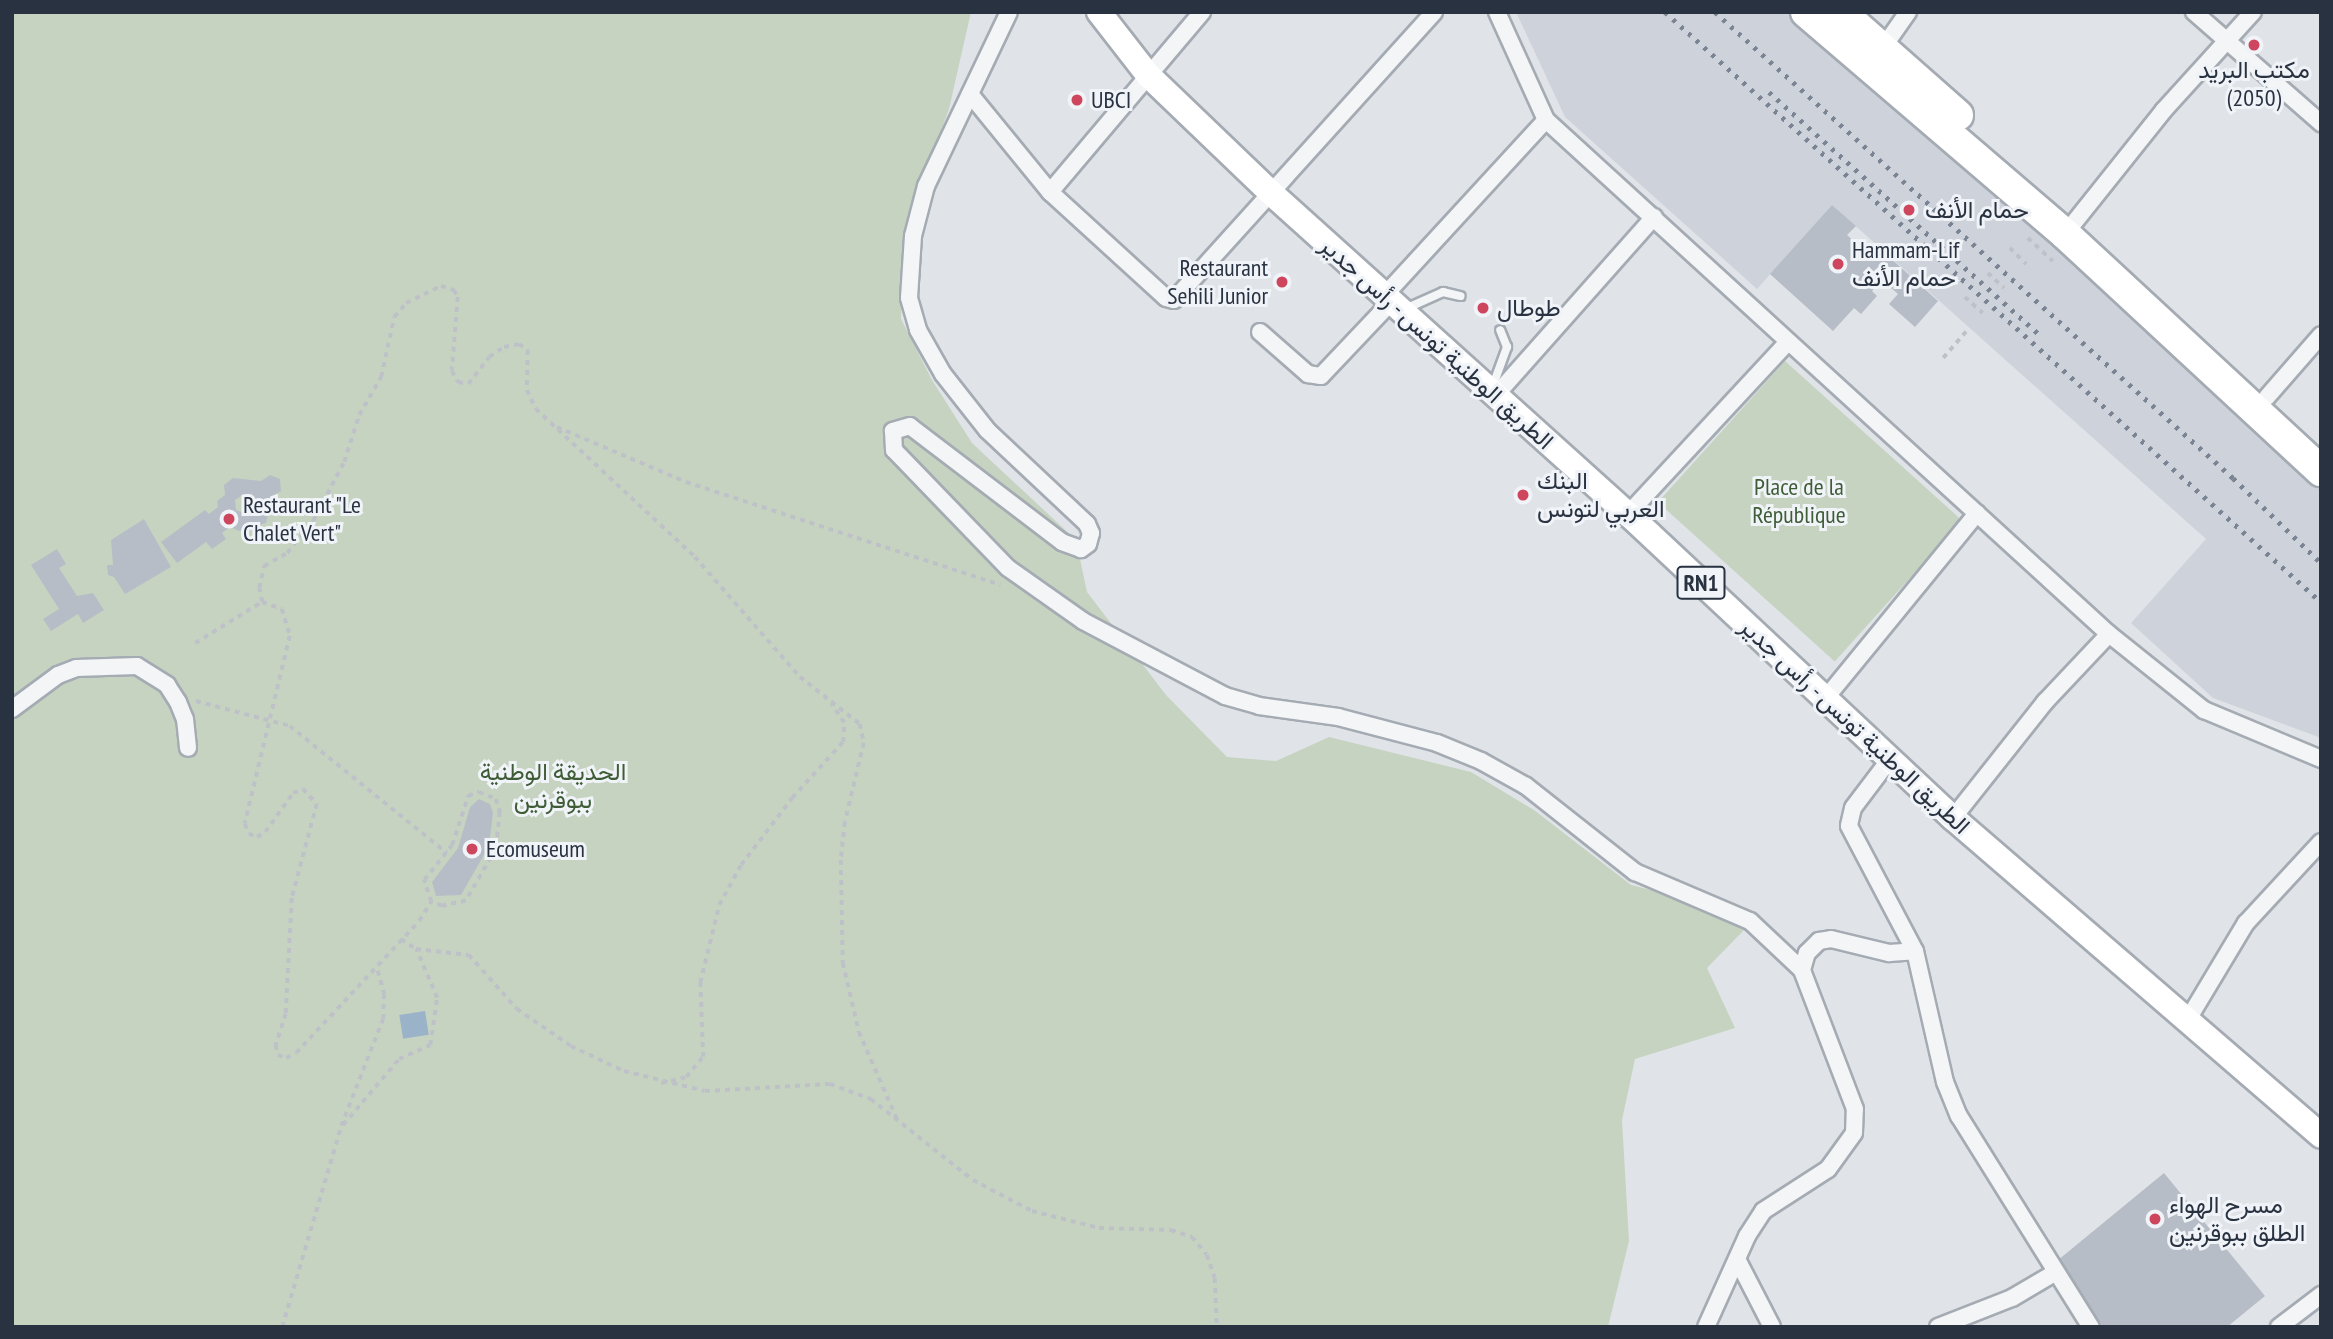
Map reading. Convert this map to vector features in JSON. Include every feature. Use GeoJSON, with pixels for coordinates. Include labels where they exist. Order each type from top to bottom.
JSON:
{"type":"FeatureCollection","features":[{"type":"Feature","properties":{"kind":"highway"},"geometry":{"type":"LineString","coordinates":[[1806,12],[2071,227],[2321,445]]}},
{"type":"Feature","properties":{"kind":"highway"},"geometry":{"type":"LineString","coordinates":[[1840,12],[2071,227],[2321,471]]}},
{"type":"Feature","properties":{"kind":"main road","name":"الطريق الوطنية تونس - رأس جدير"},"geometry":{"type":"LineString","coordinates":[[1099,12],[1148,75],[1270,192],[1628,514],[1953,818],[2187,1021],[2317,1126]]}},
{"type":"Feature","properties":{"kind":"street"},"geometry":{"type":"LineString","coordinates":[[1009,12],[926,186],[913,236],[908,299],[918,330],[943,374],[987,429],[1091,533],[1081,549],[1062,542],[928,436],[901,426],[894,431],[894,450],[970,532],[1054,603],[1225,696],[1259,706],[1338,717],[1437,743],[1481,761],[1526,786],[1635,872],[1750,921],[1802,970],[1855,1109],[1854,1133],[1828,1169],[1763,1211],[1706,1327]]}},
{"type":"Feature","properties":{"kind":"street"},"geometry":{"type":"LineString","coordinates":[[1050,192],[1202,12]]}},
{"type":"Feature","properties":{"kind":"street"},"geometry":{"type":"LineString","coordinates":[[970,94],[1050,192],[1171,300],[1177,298],[1434,12]]}},
{"type":"Feature","properties":{"kind":"street"},"geometry":{"type":"LineString","coordinates":[[1497,12],[1546,120],[2109,634],[2204,710],[2321,759]]}},
{"type":"Feature","properties":{"kind":"street"},"geometry":{"type":"LineString","coordinates":[[1882,49],[1908,12]]}},
{"type":"Feature","properties":{"kind":"street"},"geometry":{"type":"LineString","coordinates":[[2194,12],[2321,123]]}},
{"type":"Feature","properties":{"kind":"street"},"geometry":{"type":"LineString","coordinates":[[2071,227],[2164,110],[2253,12]]}},
{"type":"Feature","properties":{"kind":"street"},"geometry":{"type":"LineString","coordinates":[[1260,332],[1308,374],[1321,376],[1392,303],[1546,120]]}},
{"type":"Feature","properties":{"kind":"street"},"geometry":{"type":"LineString","coordinates":[[1493,393],[1654,217]]}},
{"type":"Feature","properties":{"kind":"street"},"geometry":{"type":"LineString","coordinates":[[2267,397],[2321,335]]}},
{"type":"Feature","properties":{"kind":"street"},"geometry":{"type":"LineString","coordinates":[[1628,514],[1788,342]]}},
{"type":"Feature","properties":{"kind":"street"},"geometry":{"type":"LineString","coordinates":[[1825,699],[1977,513]]}},
{"type":"Feature","properties":{"kind":"street"},"geometry":{"type":"LineString","coordinates":[[1953,818],[2045,702],[2109,634]]}},
{"type":"Feature","properties":{"kind":"street"},"geometry":{"type":"LineString","coordinates":[[12,709],[58,675],[76,668],[137,666],[167,685],[178,702],[185,719],[188,748]]}},
{"type":"Feature","properties":{"kind":"street"},"geometry":{"type":"LineString","coordinates":[[1890,759],[1853,808],[1849,826],[1915,951],[1945,1082],[1959,1116],[2091,1327]]}},
{"type":"Feature","properties":{"kind":"street"},"geometry":{"type":"LineString","coordinates":[[2187,1021],[2246,923],[2321,842]]}},
{"type":"Feature","properties":{"kind":"street"},"geometry":{"type":"LineString","coordinates":[[1802,970],[1807,953],[1819,941],[1830,939],[1889,953],[1915,951]]}},
{"type":"Feature","properties":{"kind":"street"},"geometry":{"type":"LineString","coordinates":[[1738,1261],[1772,1327]]}},
{"type":"Feature","properties":{"kind":"street"},"geometry":{"type":"LineString","coordinates":[[1938,1327],[2012,1298],[2056,1272]]}},
{"type":"Feature","properties":{"kind":"street"},"geometry":{"type":"LineString","coordinates":[[2279,1327],[2320,1297]]}},
{"type":"Feature","properties":{"kind":"lane"},"geometry":{"type":"LineString","coordinates":[[1392,303],[1443,292],[1461,296]]}},
{"type":"Feature","properties":{"kind":"lane"},"geometry":{"type":"LineString","coordinates":[[1493,393],[1507,347],[1500,330]]}},
{"type":"Feature","properties":{"kind":"path"},"geometry":{"type":"LineString","coordinates":[[2028,238],[2053,261]]}},
{"type":"Feature","properties":{"kind":"path"},"geometry":{"type":"LineString","coordinates":[[2010,248],[2026,264]]}},
{"type":"Feature","properties":{"kind":"path"},"geometry":{"type":"LineString","coordinates":[[1988,273],[2004,288]]}},
{"type":"Feature","properties":{"kind":"path"},"geometry":{"type":"LineString","coordinates":[[262,601],[259,589],[264,566],[288,553],[327,496],[354,438],[359,415],[381,377],[394,317],[405,303],[441,286],[454,290],[452,371],[458,382],[468,384],[489,357],[504,347],[519,344],[528,350],[527,390],[536,409],[695,557],[800,677],[831,704],[860,724],[864,743],[845,822],[841,860],[843,962],[859,1032],[897,1119]]}},
{"type":"Feature","properties":{"kind":"path"},"geometry":{"type":"LineString","coordinates":[[1965,297],[1983,313]]}},
{"type":"Feature","properties":{"kind":"path"},"geometry":{"type":"LineString","coordinates":[[1943,358],[1967,330]]}},
{"type":"Feature","properties":{"kind":"path"},"geometry":{"type":"LineString","coordinates":[[552,425],[591,445],[686,482],[1014,590]]}},
{"type":"Feature","properties":{"kind":"path"},"geometry":{"type":"LineString","coordinates":[[195,643],[262,601]]}},
{"type":"Feature","properties":{"kind":"path"},"geometry":{"type":"LineString","coordinates":[[262,601],[282,609],[290,636],[246,805],[249,834],[257,837],[265,832],[293,793],[303,789],[312,794],[317,816],[292,898],[286,1014],[276,1045],[278,1055],[286,1058],[296,1053],[401,939],[431,902]]}},
{"type":"Feature","properties":{"kind":"path"},"geometry":{"type":"LineString","coordinates":[[196,701],[290,726],[447,853]]}},
{"type":"Feature","properties":{"kind":"path"},"geometry":{"type":"LineString","coordinates":[[659,1083],[686,1077],[702,1057],[700,983],[719,905],[741,865],[792,798],[843,742],[844,723],[831,704]]}},
{"type":"Feature","properties":{"kind":"path"},"geometry":{"type":"LineString","coordinates":[[479,792],[496,799],[500,812],[496,849],[471,895],[458,905],[431,902],[424,880],[447,853],[468,796],[479,792]]}},
{"type":"Feature","properties":{"kind":"path"},"geometry":{"type":"LineString","coordinates":[[341,1126],[399,1059],[430,1045],[437,998],[416,950],[401,939]]}},
{"type":"Feature","properties":{"kind":"path"},"geometry":{"type":"LineString","coordinates":[[416,950],[468,955],[517,1009],[571,1046],[659,1083],[705,1091],[830,1084],[871,1099],[973,1180],[1032,1211],[1100,1228],[1171,1230],[1192,1237],[1207,1255],[1215,1278],[1217,1327]]}},
{"type":"Feature","properties":{"kind":"path"},"geometry":{"type":"LineString","coordinates":[[282,1327],[341,1126],[383,1019],[384,995],[376,966]]}},
{"type":"Feature","properties":{"kind":"shaded area"},"geometry":{"type":"Polygon","coordinates":[[[1516,12],[1804,12],[2321,481],[2321,738],[2213,698],[2131,623],[2206,539],[1832,205],[1757,289],[1565,117],[1516,12]]]}},
{"type":"Feature","properties":{"kind":"green space","name":"الحديقة الوطنية ببوقرنين"},"geometry":{"type":"Polygon","coordinates":[[[12,12],[971,12],[949,109],[903,235],[901,319],[932,380],[972,443],[1076,540],[1087,592],[1166,695],[1227,757],[1276,761],[1329,737],[1471,772],[1534,810],[1631,885],[1679,897],[1716,897],[1745,929],[1707,968],[1735,1028],[1635,1059],[1622,1120],[1629,1241],[1608,1327],[12,1327],[12,12]]]}},
{"type":"Feature","properties":{"kind":"green space","name":"Place de la République"},"geometry":{"type":"Polygon","coordinates":[[[1785,361],[1962,520],[1835,661],[1658,502],[1785,361]]]}},
{"type":"Feature","properties":{"kind":"water"},"geometry":{"type":"Polygon","coordinates":[[[425,1011],[429,1035],[403,1039],[399,1015],[425,1011]]]}},
{"type":"Feature","properties":{"kind":"building","name":"Hammam-Lif حمام الأنف"},"geometry":{"type":"Polygon","coordinates":[[[1832,205],[1856,226],[1847,235],[1868,254],[1876,245],[1938,301],[1915,327],[1889,304],[1898,294],[1882,280],[1872,291],[1877,296],[1861,314],[1854,308],[1833,331],[1770,274],[1832,205]]]}},
{"type":"Feature","properties":{"kind":"building","name":"Restaurant \"Le Chalet Vert\""},"geometry":{"type":"Polygon","coordinates":[[[270,475],[280,479],[281,491],[272,496],[266,523],[239,531],[230,527],[222,533],[226,539],[212,549],[206,542],[177,563],[161,542],[205,510],[209,514],[218,507],[217,501],[225,495],[224,485],[233,478],[261,481],[270,475]],[[244,494],[235,500],[236,510],[247,514],[254,508],[253,498],[244,494]]]}},
{"type":"Feature","properties":{"kind":"building"},"geometry":{"type":"Polygon","coordinates":[[[144,519],[171,567],[125,594],[114,577],[108,575],[107,565],[113,565],[111,540],[144,519]]]}},
{"type":"Feature","properties":{"kind":"building"},"geometry":{"type":"Polygon","coordinates":[[[57,549],[66,564],[59,568],[77,596],[93,593],[104,610],[83,623],[78,614],[51,631],[43,619],[59,609],[31,565],[57,549]]]}},
{"type":"Feature","properties":{"kind":"building","name":"Ecomuseum"},"geometry":{"type":"Polygon","coordinates":[[[479,799],[490,804],[493,813],[489,846],[461,895],[436,896],[432,882],[458,848],[470,807],[479,799]]]}},
{"type":"Feature","properties":{"kind":"building","name":"مسرح الهواء الطلق ببوقرنين"},"geometry":{"type":"Polygon","coordinates":[[[2164,1173],[2265,1296],[2227,1327],[2103,1327],[2052,1265],[2164,1173]]]}},
{"type":"Feature","properties":{"kind":"railway"},"geometry":{"type":"LineString","coordinates":[[1665,12],[2321,602]]}},
{"type":"Feature","properties":{"kind":"railway"},"geometry":{"type":"LineString","coordinates":[[1715,12],[2233,478],[2321,563]]}},
{"type":"Feature","properties":{"kind":"railway"},"geometry":{"type":"LineString","coordinates":[[1769,92],[2040,335]]}},
{"type":"Feature","properties":{"kind":"place","name":"مكتب البريد (2050)"},"geometry":{"type":"Point","coordinates":[2254,45]}},
{"type":"Feature","properties":{"kind":"place","name":"UBCI"},"geometry":{"type":"Point","coordinates":[1077,100]}},
{"type":"Feature","properties":{"kind":"place","name":"حمام الأنف"},"geometry":{"type":"Point","coordinates":[1909,210]}},
{"type":"Feature","properties":{"kind":"place","name":"Hammam-Lif حمام الأنف"},"geometry":{"type":"Point","coordinates":[1838,264]}},
{"type":"Feature","properties":{"kind":"place","name":"Restaurant Sehili Junior"},"geometry":{"type":"Point","coordinates":[1282,282]}},
{"type":"Feature","properties":{"kind":"place","name":"طوطال"},"geometry":{"type":"Point","coordinates":[1483,308]}},
{"type":"Feature","properties":{"kind":"place","name":"البنك العربي لتونس"},"geometry":{"type":"Point","coordinates":[1523,495]}},
{"type":"Feature","properties":{"kind":"place","name":"Restaurant \"Le Chalet Vert\""},"geometry":{"type":"Point","coordinates":[229,519]}},
{"type":"Feature","properties":{"kind":"place","name":"Ecomuseum"},"geometry":{"type":"Point","coordinates":[472,849]}},
{"type":"Feature","properties":{"kind":"place","name":"مسرح الهواء الطلق ببوقرنين"},"geometry":{"type":"Point","coordinates":[2155,1219]}}]}
